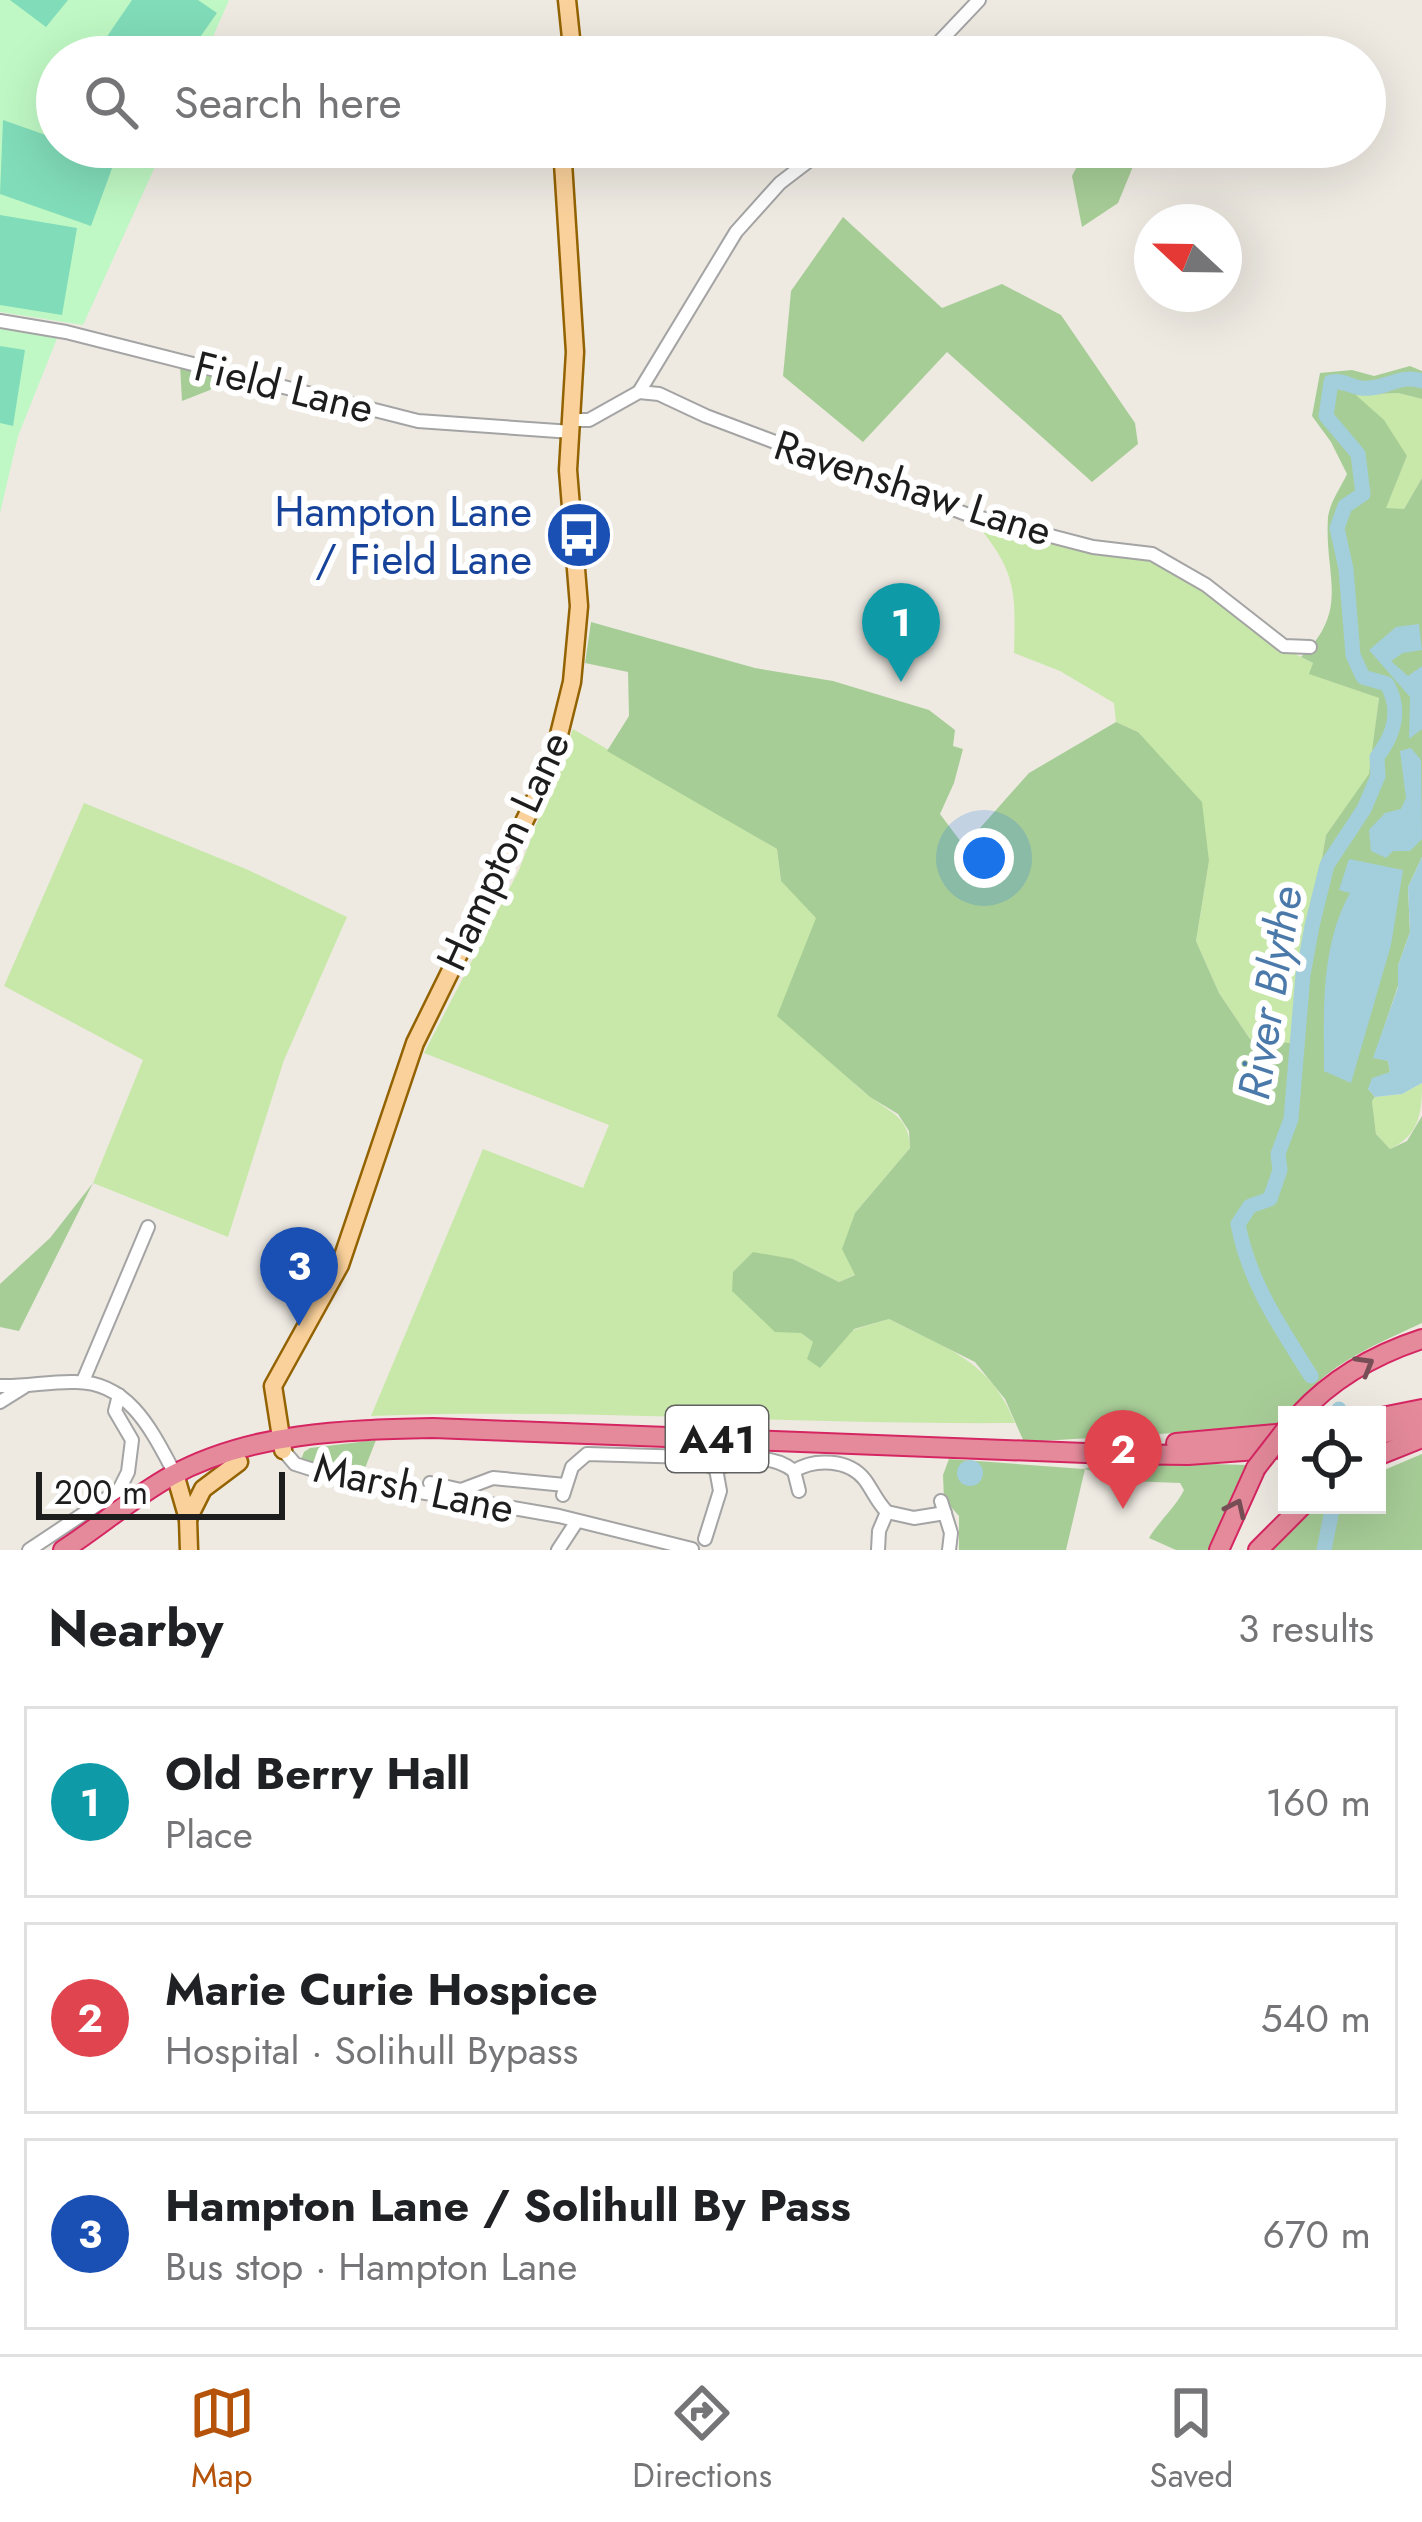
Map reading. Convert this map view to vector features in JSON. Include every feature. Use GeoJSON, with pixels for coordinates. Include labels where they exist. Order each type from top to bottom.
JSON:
{"type":"FeatureCollection","features":[{"type":"Feature","properties":{"kind":"highway"},"geometry":{"type":"LineString","coordinates":[[1307,1406],[1372,1359],[1422,1339]]}},
{"type":"Feature","properties":{"kind":"highway"},"geometry":{"type":"LineString","coordinates":[[1386,1416],[1422,1409]]}},
{"type":"Feature","properties":{"kind":"highway"},"geometry":{"type":"LineString","coordinates":[[1386,1433],[1422,1424]]}},
{"type":"Feature","properties":{"kind":"highway","name":"A41"},"geometry":{"type":"LineString","coordinates":[[63,1550],[177,1479],[281,1444],[384,1429],[1188,1455],[1278,1449]]}},
{"type":"Feature","properties":{"kind":"highway","name":"A41"},"geometry":{"type":"LineString","coordinates":[[1051,1450],[1278,1432]]}},
{"type":"Feature","properties":{"kind":"highway"},"geometry":{"type":"LineString","coordinates":[[1386,1452],[1422,1438]]}},
{"type":"Feature","properties":{"kind":"highway"},"geometry":{"type":"LineString","coordinates":[[1219,1550],[1256,1468],[1278,1442]]}},
{"type":"Feature","properties":{"kind":"highway"},"geometry":{"type":"LineString","coordinates":[[1258,1550],[1294,1514]]}},
{"type":"Feature","properties":{"kind":"main road"},"geometry":{"type":"LineString","coordinates":[[567,0],[571,36]]}},
{"type":"Feature","properties":{"kind":"main road","name":"Hampton Lane"},"geometry":{"type":"LineString","coordinates":[[281,1444],[273,1386],[340,1265],[431,1005],[551,767],[578,645],[568,483],[575,352],[563,168]]}},
{"type":"Feature","properties":{"kind":"main road"},"geometry":{"type":"LineString","coordinates":[[188,1519],[203,1489],[245,1454],[274,1413]]}},
{"type":"Feature","properties":{"kind":"main road"},"geometry":{"type":"LineString","coordinates":[[177,1479],[188,1519],[189,1550]]}},
{"type":"Feature","properties":{"kind":"street"},"geometry":{"type":"LineString","coordinates":[[945,36],[979,0]]}},
{"type":"Feature","properties":{"kind":"street"},"geometry":{"type":"LineString","coordinates":[[572,426],[639,392],[736,232],[800,168]]}},
{"type":"Feature","properties":{"kind":"street","name":"Field Lane"},"geometry":{"type":"LineString","coordinates":[[0,321],[66,332],[418,421],[572,426]]}},
{"type":"Feature","properties":{"kind":"street","name":"Ravenshaw Lane"},"geometry":{"type":"LineString","coordinates":[[639,392],[659,394],[727,425],[966,514],[1093,547],[1152,554],[1206,584],[1284,646],[1310,647]]}},
{"type":"Feature","properties":{"kind":"street"},"geometry":{"type":"LineString","coordinates":[[83,1381],[148,1227]]}},
{"type":"Feature","properties":{"kind":"street"},"geometry":{"type":"LineString","coordinates":[[0,1386],[83,1381],[119,1395],[146,1419],[177,1479]]}},
{"type":"Feature","properties":{"kind":"street"},"geometry":{"type":"LineString","coordinates":[[0,1402],[25,1387]]}},
{"type":"Feature","properties":{"kind":"street"},"geometry":{"type":"LineString","coordinates":[[29,1550],[123,1485],[132,1440],[115,1412],[119,1395]]}},
{"type":"Feature","properties":{"kind":"street","name":"Marsh Lane"},"geometry":{"type":"LineString","coordinates":[[281,1444],[295,1464],[339,1478],[577,1521],[693,1550]]}},
{"type":"Feature","properties":{"kind":"street"},"geometry":{"type":"LineString","coordinates":[[440,1481],[469,1490],[493,1478],[564,1490],[572,1467],[587,1454],[690,1457],[716,1469],[739,1460],[769,1459],[794,1471],[815,1462],[844,1466],[863,1477],[887,1512],[914,1518],[943,1507],[951,1533],[949,1550]]}},
{"type":"Feature","properties":{"kind":"street"},"geometry":{"type":"LineString","coordinates":[[693,1550],[698,1540],[709,1544],[720,1491],[716,1469]]}},
{"type":"Feature","properties":{"kind":"street"},"geometry":{"type":"LineString","coordinates":[[794,1471],[799,1491]]}},
{"type":"Feature","properties":{"kind":"street"},"geometry":{"type":"LineString","coordinates":[[878,1550],[887,1512]]}},
{"type":"Feature","properties":{"kind":"street"},"geometry":{"type":"LineString","coordinates":[[558,1550],[577,1521]]}},
{"type":"Feature","properties":{"kind":"green space"},"geometry":{"type":"Polygon","coordinates":[[[0,0],[229,0],[213,36],[36,36],[36,168],[154,168],[83,325],[0,312],[0,0]]]}},
{"type":"Feature","properties":{"kind":"green space"},"geometry":{"type":"Polygon","coordinates":[[[10,0],[68,0],[46,27],[10,0]]]}},
{"type":"Feature","properties":{"kind":"green space"},"geometry":{"type":"Polygon","coordinates":[[[132,0],[198,0],[217,13],[201,36],[107,36],[132,0]]]}},
{"type":"Feature","properties":{"kind":"green space"},"geometry":{"type":"Polygon","coordinates":[[[3,120],[36,132],[36,168],[112,168],[91,226],[0,194],[3,120]]]}},
{"type":"Feature","properties":{"kind":"green space"},"geometry":{"type":"Polygon","coordinates":[[[1076,168],[1132,168],[1118,203],[1082,227],[1072,176],[1076,168]]]}},
{"type":"Feature","properties":{"kind":"green space"},"geometry":{"type":"Polygon","coordinates":[[[0,215],[77,228],[62,315],[0,305],[0,215]]]}},
{"type":"Feature","properties":{"kind":"green space"},"geometry":{"type":"Polygon","coordinates":[[[843,217],[942,308],[1002,284],[1061,315],[1135,423],[1138,444],[1092,482],[947,352],[863,442],[783,376],[791,291],[843,217]]]}},
{"type":"Feature","properties":{"kind":"green space"},"geometry":{"type":"Polygon","coordinates":[[[0,327],[58,336],[18,436],[0,513],[0,327]]]}},
{"type":"Feature","properties":{"kind":"green space"},"geometry":{"type":"Polygon","coordinates":[[[0,346],[25,350],[13,426],[0,423],[0,346]]]}},
{"type":"Feature","properties":{"kind":"green space"},"geometry":{"type":"Polygon","coordinates":[[[180,365],[224,375],[210,390],[182,401],[180,365]]]}},
{"type":"Feature","properties":{"kind":"green space"},"geometry":{"type":"Polygon","coordinates":[[[1410,366],[1422,371],[1422,399],[1398,393],[1356,395],[1384,420],[1407,456],[1386,508],[1404,509],[1422,478],[1422,857],[1408,887],[1410,932],[1398,966],[1398,986],[1374,1057],[1388,1061],[1390,1072],[1368,1089],[1375,1097],[1376,1134],[1390,1149],[1407,1141],[1422,1116],[1422,1323],[1342,1364],[1295,1406],[1278,1406],[1276,1427],[1024,1442],[1005,1399],[975,1362],[889,1319],[854,1329],[820,1368],[807,1359],[813,1342],[801,1333],[775,1332],[732,1291],[733,1272],[753,1252],[793,1259],[839,1282],[855,1275],[842,1249],[855,1213],[910,1148],[909,1131],[898,1114],[870,1097],[777,1016],[816,918],[781,881],[777,849],[607,751],[629,716],[628,672],[585,663],[591,622],[755,668],[833,681],[929,710],[955,730],[953,746],[963,749],[940,814],[964,846],[1029,773],[1116,722],[1138,732],[1202,802],[1209,861],[1196,941],[1219,993],[1250,1039],[1290,1043],[1326,835],[1369,774],[1379,698],[1309,674],[1313,663],[1301,657],[1326,623],[1332,592],[1328,517],[1347,474],[1312,416],[1320,373],[1352,370],[1374,376],[1410,366]]]}},
{"type":"Feature","properties":{"kind":"green space"},"geometry":{"type":"Polygon","coordinates":[[[1398,393],[1422,399],[1422,478],[1404,509],[1385,509],[1407,456],[1354,395],[1398,393]]]}},
{"type":"Feature","properties":{"kind":"green space"},"geometry":{"type":"Polygon","coordinates":[[[973,520],[1104,546],[1153,561],[1313,663],[1310,674],[1379,698],[1370,774],[1326,835],[1290,1043],[1250,1039],[1219,993],[1196,941],[1209,861],[1138,732],[1116,722],[1114,703],[1060,671],[1014,653],[1010,581],[998,553],[973,520]]]}},
{"type":"Feature","properties":{"kind":"green space"},"geometry":{"type":"Polygon","coordinates":[[[573,729],[777,849],[781,881],[816,917],[829,1058],[907,1130],[910,1148],[855,1213],[856,1274],[839,1282],[793,1259],[801,1333],[813,1342],[889,1319],[979,1370],[1005,1401],[1015,1423],[532,1414],[371,1416],[483,1149],[583,1188],[609,1125],[424,1053],[519,870],[573,729]]]}},
{"type":"Feature","properties":{"kind":"green space"},"geometry":{"type":"Polygon","coordinates":[[[84,803],[246,869],[347,917],[284,1060],[228,1237],[93,1183],[143,1060],[4,986],[84,803]]]}},
{"type":"Feature","properties":{"kind":"green space"},"geometry":{"type":"Polygon","coordinates":[[[1422,1083],[1417,1122],[1390,1149],[1376,1134],[1372,1101],[1422,1083]]]}},
{"type":"Feature","properties":{"kind":"green space"},"geometry":{"type":"Polygon","coordinates":[[[93,1183],[19,1331],[0,1327],[0,1284],[50,1238],[93,1183]]]}},
{"type":"Feature","properties":{"kind":"green space"},"geometry":{"type":"Polygon","coordinates":[[[376,1440],[362,1476],[300,1462],[310,1448],[376,1440]]]}},
{"type":"Feature","properties":{"kind":"green space"},"geometry":{"type":"Polygon","coordinates":[[[1422,1454],[1422,1550],[1272,1550],[1308,1514],[1386,1514],[1386,1469],[1422,1454]]]}},
{"type":"Feature","properties":{"kind":"green space"},"geometry":{"type":"Polygon","coordinates":[[[949,1459],[1084,1469],[1106,1461],[1248,1465],[1210,1550],[1176,1550],[1149,1538],[1184,1490],[1180,1483],[1126,1481],[1085,1469],[1066,1550],[959,1550],[959,1516],[944,1499],[943,1475],[949,1459]]]}},
{"type":"Feature","properties":{"kind":"water"},"geometry":{"type":"Polygon","coordinates":[[[1419,624],[1422,650],[1391,661],[1408,676],[1422,666],[1422,729],[1409,739],[1410,697],[1369,650],[1396,627],[1419,624]]]}},
{"type":"Feature","properties":{"kind":"water"},"geometry":{"type":"Polygon","coordinates":[[[1411,748],[1421,760],[1422,839],[1410,851],[1393,851],[1386,858],[1371,851],[1369,830],[1385,813],[1401,809],[1406,798],[1400,751],[1411,748]]]}},
{"type":"Feature","properties":{"kind":"water"},"geometry":{"type":"Polygon","coordinates":[[[1422,857],[1422,1083],[1402,1094],[1375,1097],[1368,1089],[1372,1078],[1390,1072],[1388,1061],[1373,1058],[1398,987],[1398,966],[1410,932],[1408,887],[1422,857]]]}},
{"type":"Feature","properties":{"kind":"water"},"geometry":{"type":"Polygon","coordinates":[[[1349,859],[1403,870],[1391,945],[1351,1083],[1324,1071],[1326,980],[1333,935],[1350,893],[1339,890],[1349,859]]]}},
{"type":"Feature","properties":{"kind":"water"},"geometry":{"type":"Polygon","coordinates":[[[970,1460],[980,1463],[980,1483],[970,1486],[960,1483],[957,1473],[960,1463],[970,1460]]]}},
{"type":"Feature","properties":{"kind":"waterway","name":"River Blythe"},"geometry":{"type":"LineString","coordinates":[[1311,1376],[1258,1285],[1238,1224],[1250,1206],[1270,1199],[1280,1170],[1278,1154],[1291,1119],[1303,975],[1327,865],[1364,809],[1378,776],[1377,757],[1394,722],[1387,684],[1363,677],[1353,655],[1346,569],[1337,528],[1345,506],[1363,494],[1358,454],[1326,416],[1331,382],[1369,388],[1406,379],[1422,381]]}},
{"type":"Feature","properties":{"kind":"waterway"},"geometry":{"type":"LineString","coordinates":[[1324,1550],[1331,1514]]}},
{"type":"Feature","properties":{"kind":"place","name":"Hampton Lane / Field Lane"},"geometry":{"type":"Point","coordinates":[579,535]}},
{"type":"Feature","properties":{"kind":"place","name":"Old Berry Hall"},"geometry":{"type":"Point","coordinates":[901,682]}},
{"type":"Feature","properties":{"kind":"place","name":"Hampton Lane / Solihull By Pass"},"geometry":{"type":"Point","coordinates":[299,1326]}},
{"type":"Feature","properties":{"kind":"place","name":"Marie Curie Hospice"},"geometry":{"type":"Point","coordinates":[1123,1509]}}]}
